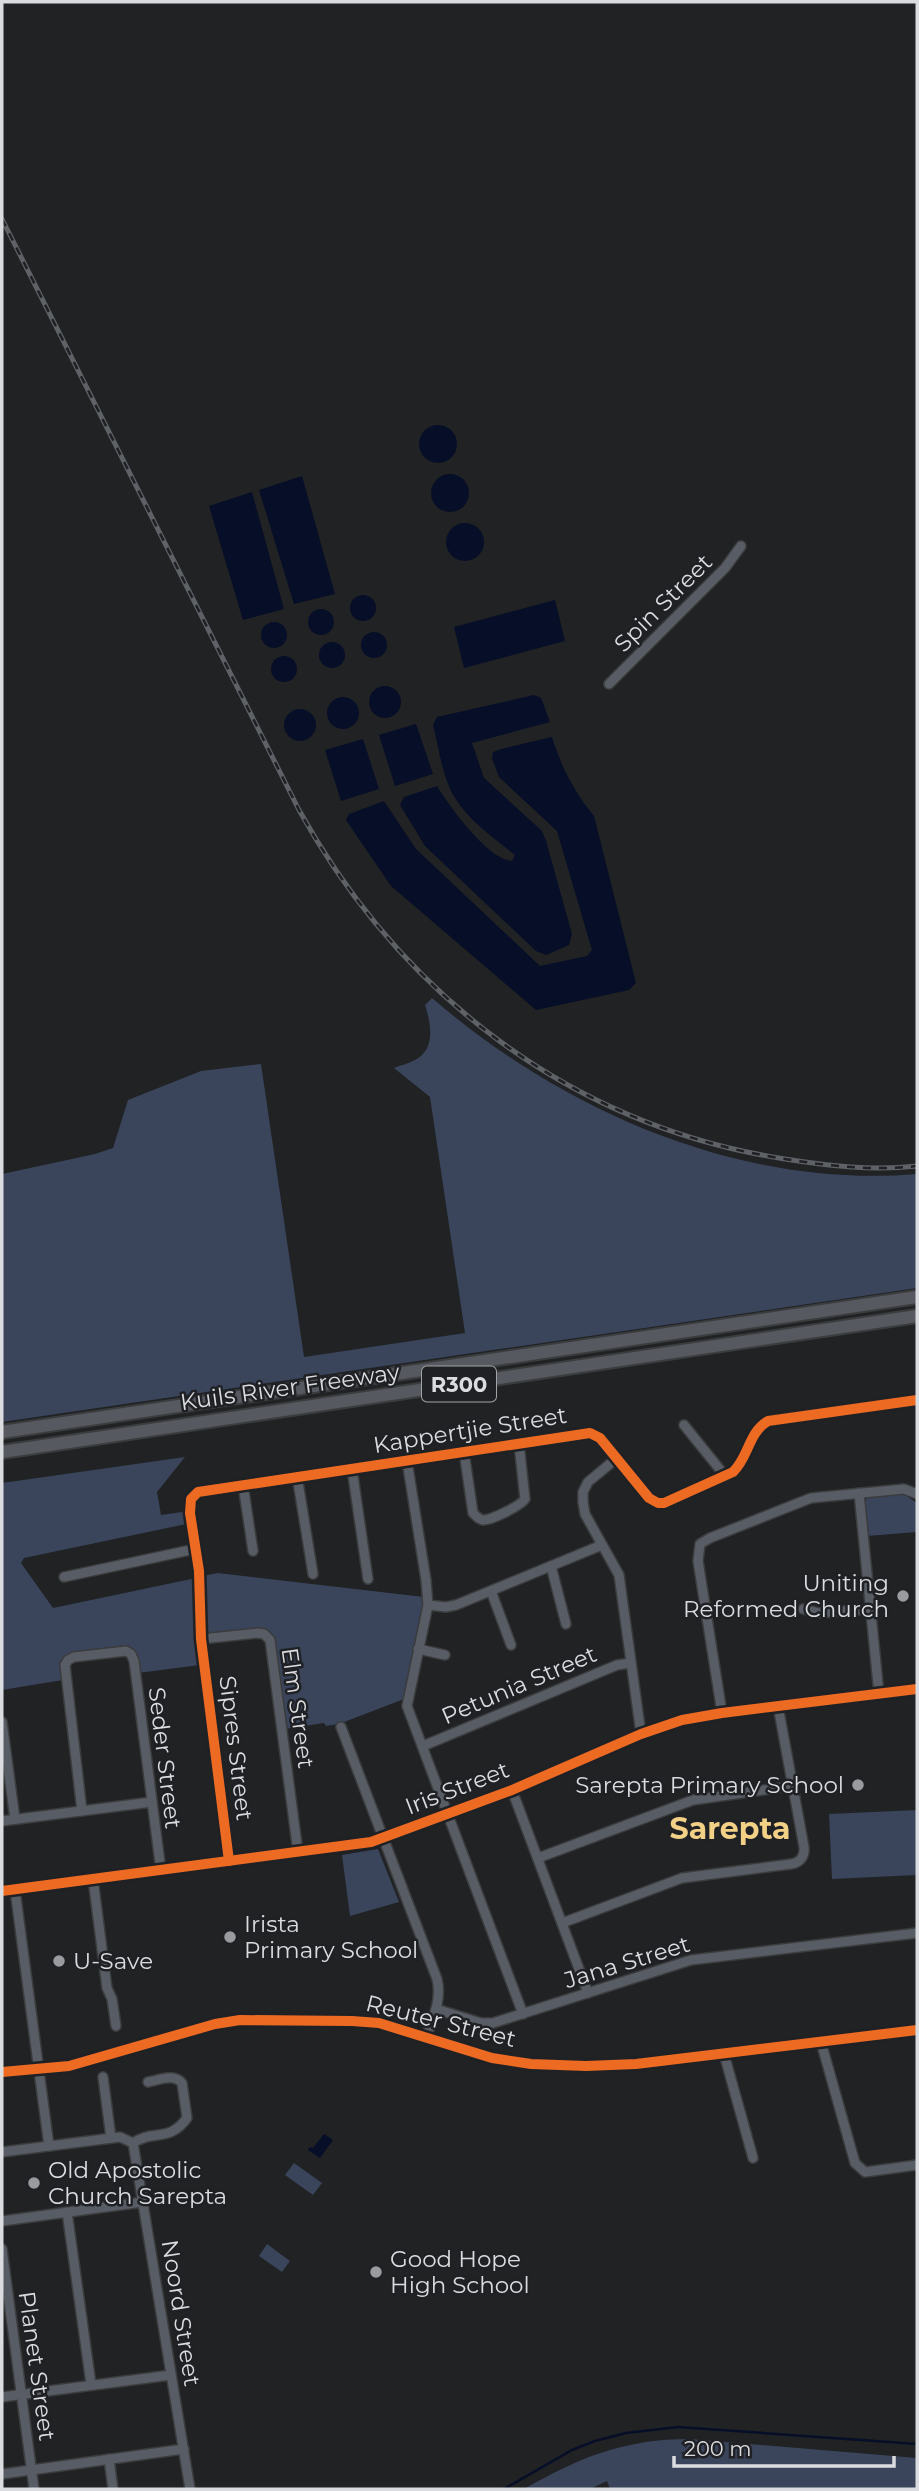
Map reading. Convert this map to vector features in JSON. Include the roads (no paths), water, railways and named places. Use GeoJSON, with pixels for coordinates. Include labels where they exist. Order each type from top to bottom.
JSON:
{"type":"FeatureCollection","features":[{"type":"Feature","properties":{"kind":"highway","name":"Kuils River Freeway"},"geometry":{"type":"LineString","coordinates":[[2,1433],[917,1297]]}},
{"type":"Feature","properties":{"kind":"highway","name":"Kuils River Freeway"},"geometry":{"type":"LineString","coordinates":[[2,1452],[917,1316]]}},
{"type":"Feature","properties":{"kind":"street","name":"Spin Street"},"geometry":{"type":"LineString","coordinates":[[609,684],[725,568],[741,546]]}},
{"type":"Feature","properties":{"kind":"street","name":"Kappertjie Street"},"geometry":{"type":"LineString","coordinates":[[201,1639],[200,1580],[190,1504],[193,1495],[206,1489],[590,1433],[598,1436],[649,1498],[657,1503],[667,1502],[726,1477],[740,1465],[753,1435],[768,1421],[917,1400]]}},
{"type":"Feature","properties":{"kind":"street"},"geometry":{"type":"LineString","coordinates":[[684,1425],[726,1477]]}},
{"type":"Feature","properties":{"kind":"street"},"geometry":{"type":"LineString","coordinates":[[464,1452],[473,1513],[480,1519],[486,1519],[520,1506],[525,1499],[519,1444]]}},
{"type":"Feature","properties":{"kind":"street"},"geometry":{"type":"LineString","coordinates":[[617,1458],[588,1482],[583,1492],[584,1514],[619,1575],[641,1734]]}},
{"type":"Feature","properties":{"kind":"street"},"geometry":{"type":"LineString","coordinates":[[407,1461],[428,1605],[407,1700],[523,2014]]}},
{"type":"Feature","properties":{"kind":"street"},"geometry":{"type":"LineString","coordinates":[[352,1469],[368,1579]]}},
{"type":"Feature","properties":{"kind":"street"},"geometry":{"type":"LineString","coordinates":[[297,1476],[313,1574]]}},
{"type":"Feature","properties":{"kind":"street"},"geometry":{"type":"LineString","coordinates":[[243,1485],[253,1551]]}},
{"type":"Feature","properties":{"kind":"street"},"geometry":{"type":"LineString","coordinates":[[722,1713],[698,1561],[699,1544],[811,1498],[904,1489],[917,1494]]}},
{"type":"Feature","properties":{"kind":"street"},"geometry":{"type":"LineString","coordinates":[[859,1493],[879,1694]]}},
{"type":"Feature","properties":{"kind":"street"},"geometry":{"type":"LineString","coordinates":[[428,1605],[453,1606],[603,1545]]}},
{"type":"Feature","properties":{"kind":"street"},"geometry":{"type":"LineString","coordinates":[[64,1577],[195,1549]]}},
{"type":"Feature","properties":{"kind":"street"},"geometry":{"type":"LineString","coordinates":[[551,1566],[566,1624]]}},
{"type":"Feature","properties":{"kind":"street"},"geometry":{"type":"LineString","coordinates":[[491,1591],[511,1646]]}},
{"type":"Feature","properties":{"kind":"street"},"geometry":{"type":"LineString","coordinates":[[803,1609],[819,1613],[871,1609]]}},
{"type":"Feature","properties":{"kind":"street","name":"Elm Street"},"geometry":{"type":"LineString","coordinates":[[201,1639],[258,1633],[266,1635],[270,1640],[298,1852]]}},
{"type":"Feature","properties":{"kind":"street","name":"Sipres Street"},"geometry":{"type":"LineString","coordinates":[[201,1639],[229,1861]]}},
{"type":"Feature","properties":{"kind":"street"},"geometry":{"type":"LineString","coordinates":[[418,1649],[445,1656]]}},
{"type":"Feature","properties":{"kind":"street","name":"Seder Street"},"geometry":{"type":"LineString","coordinates":[[82,1811],[65,1665],[72,1657],[122,1650],[128,1652],[134,1661],[161,1871]]}},
{"type":"Feature","properties":{"kind":"street","name":"Petunia Street"},"geometry":{"type":"LineString","coordinates":[[422,1746],[617,1665],[631,1663]]}},
{"type":"Feature","properties":{"kind":"street","name":"Iris Street"},"geometry":{"type":"LineString","coordinates":[[2,1891],[351,1846],[383,1838],[512,1790],[641,1734],[682,1720],[917,1689]]}},
{"type":"Feature","properties":{"kind":"street"},"geometry":{"type":"LineString","coordinates":[[562,1923],[682,1878],[794,1864],[802,1858],[804,1850],[778,1706]]}},
{"type":"Feature","properties":{"kind":"street"},"geometry":{"type":"LineString","coordinates":[[2,1722],[15,1819]]}},
{"type":"Feature","properties":{"kind":"street"},"geometry":{"type":"LineString","coordinates":[[341,1727],[437,1979],[439,1992],[436,2009],[426,2037]]}},
{"type":"Feature","properties":{"kind":"street"},"geometry":{"type":"LineString","coordinates":[[538,1858],[693,1800],[792,1786]]}},
{"type":"Feature","properties":{"kind":"street"},"geometry":{"type":"LineString","coordinates":[[512,1790],[588,1993]]}},
{"type":"Feature","properties":{"kind":"street"},"geometry":{"type":"LineString","coordinates":[[2,1821],[152,1802]]}},
{"type":"Feature","properties":{"kind":"street"},"geometry":{"type":"LineString","coordinates":[[93,1879],[107,1988],[112,1999],[116,2026]]}},
{"type":"Feature","properties":{"kind":"street"},"geometry":{"type":"LineString","coordinates":[[15,1890],[49,2146]]}},
{"type":"Feature","properties":{"kind":"street","name":"Jana Street"},"geometry":{"type":"LineString","coordinates":[[436,2009],[481,2023],[497,2022],[691,1960],[917,1933]]}},
{"type":"Feature","properties":{"kind":"street","name":"Reuter Street"},"geometry":{"type":"LineString","coordinates":[[2,2073],[39,2071],[82,2063],[215,2024],[240,2020],[379,2023],[492,2058],[552,2065],[636,2064],[917,2031]]}},
{"type":"Feature","properties":{"kind":"street"},"geometry":{"type":"LineString","coordinates":[[821,2042],[855,2163],[865,2172],[915,2165]]}},
{"type":"Feature","properties":{"kind":"street"},"geometry":{"type":"LineString","coordinates":[[724,2054],[753,2158]]}},
{"type":"Feature","properties":{"kind":"street"},"geometry":{"type":"LineString","coordinates":[[103,2077],[111,2138]]}},
{"type":"Feature","properties":{"kind":"street"},"geometry":{"type":"LineString","coordinates":[[2,2152],[123,2137],[133,2143],[171,2133],[187,2118],[182,2083],[173,2077],[148,2082]]}},
{"type":"Feature","properties":{"kind":"street","name":"Noord Street"},"geometry":{"type":"LineString","coordinates":[[133,2143],[190,2489]]}},
{"type":"Feature","properties":{"kind":"street"},"geometry":{"type":"LineString","coordinates":[[2,2221],[143,2202]]}},
{"type":"Feature","properties":{"kind":"street"},"geometry":{"type":"LineString","coordinates":[[67,2212],[91,2384]]}},
{"type":"Feature","properties":{"kind":"street","name":"Planet Street"},"geometry":{"type":"LineString","coordinates":[[2,2249],[34,2489]]}},
{"type":"Feature","properties":{"kind":"street"},"geometry":{"type":"LineString","coordinates":[[2,2397],[172,2375]]}},
{"type":"Feature","properties":{"kind":"street"},"geometry":{"type":"LineString","coordinates":[[2,2474],[184,2449]]}},
{"type":"Feature","properties":{"kind":"street"},"geometry":{"type":"LineString","coordinates":[[109,2459],[113,2489]]}},
{"type":"Feature","properties":{"kind":"waterway"},"geometry":{"type":"LineString","coordinates":[[504,2489],[572,2450],[595,2441],[626,2433],[678,2427],[917,2444]]}},
{"type":"Feature","properties":{"kind":"railway"},"geometry":{"type":"LineString","coordinates":[[2,219],[299,810],[341,877],[388,938],[442,993],[501,1042],[565,1083],[634,1117],[707,1142],[785,1159],[851,1167],[917,1166]]}},
{"type":"Feature","properties":{"kind":"place","name":"Uniting Reformed Church"},"geometry":{"type":"Point","coordinates":[903,1596]}},
{"type":"Feature","properties":{"kind":"place","name":"Sarepta Primary School"},"geometry":{"type":"Point","coordinates":[858,1785]}},
{"type":"Feature","properties":{"kind":"place","name":"Irista Primary School"},"geometry":{"type":"Point","coordinates":[230,1937]}},
{"type":"Feature","properties":{"kind":"place","name":"U-Save"},"geometry":{"type":"Point","coordinates":[59,1961]}},
{"type":"Feature","properties":{"kind":"place","name":"Old Apostolic Church Sarepta"},"geometry":{"type":"Point","coordinates":[34,2183]}},
{"type":"Feature","properties":{"kind":"place","name":"Good Hope High School"},"geometry":{"type":"Point","coordinates":[376,2272]}},
{"type":"Feature","properties":{"kind":"district","name":"Sarepta"},"geometry":{"type":"Point","coordinates":[730,1828]}}]}
